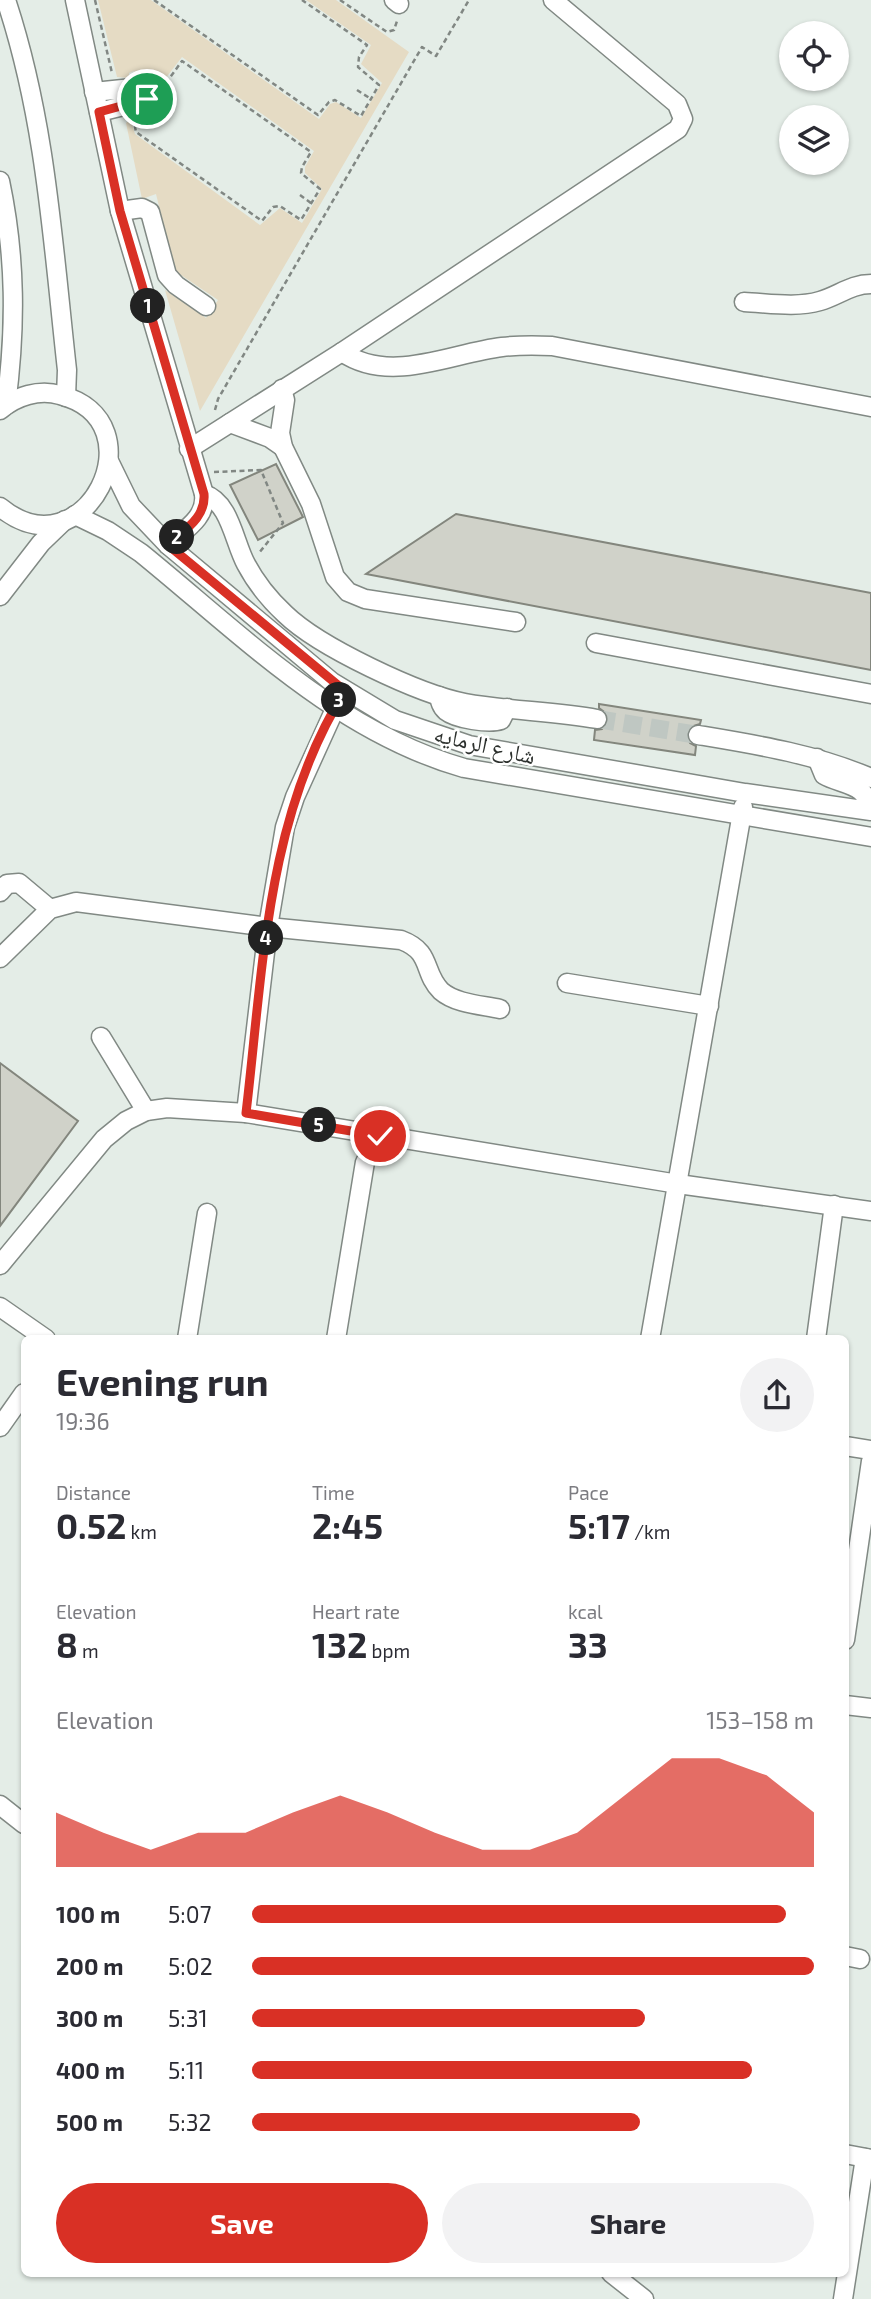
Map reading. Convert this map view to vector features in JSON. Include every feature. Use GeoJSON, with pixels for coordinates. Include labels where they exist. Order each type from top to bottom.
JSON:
{"type":"FeatureCollection","features":[{"type":"Feature","properties":{"kind":"street"},"geometry":{"type":"LineString","coordinates":[[0,181],[11,236],[15,289],[3,407],[36,393],[66,397],[66,370],[43,153],[30,86],[6,0]]}},
{"type":"Feature","properties":{"kind":"street"},"geometry":{"type":"LineString","coordinates":[[75,0],[120,211],[188,449],[204,494],[205,505],[201,515],[168,545]]}},
{"type":"Feature","properties":{"kind":"street"},"geometry":{"type":"LineString","coordinates":[[188,449],[342,352],[681,125],[683,114],[677,104],[553,0]]}},
{"type":"Feature","properties":{"kind":"street"},"geometry":{"type":"LineString","coordinates":[[94,92],[142,87],[153,93],[144,101],[99,112]]}},
{"type":"Feature","properties":{"kind":"street"},"geometry":{"type":"LineString","coordinates":[[120,211],[142,208],[150,212],[170,279],[206,306]]}},
{"type":"Feature","properties":{"kind":"street"},"geometry":{"type":"LineString","coordinates":[[744,302],[807,304],[858,285],[871,284]]}},
{"type":"Feature","properties":{"kind":"street"},"geometry":{"type":"LineString","coordinates":[[342,352],[366,363],[409,365],[503,347],[551,346],[871,407]]}},
{"type":"Feature","properties":{"kind":"street"},"geometry":{"type":"LineString","coordinates":[[282,389],[285,400],[280,426],[283,447],[311,504],[333,572],[348,592],[365,599],[516,622]]}},
{"type":"Feature","properties":{"kind":"street","name":"شارع الرمايه"},"geometry":{"type":"LineString","coordinates":[[66,397],[85,407],[98,422],[107,441],[109,461],[131,506],[168,545],[345,691],[395,720],[460,743],[745,793],[869,811]]}},
{"type":"Feature","properties":{"kind":"street"},"geometry":{"type":"LineString","coordinates":[[230,423],[270,438],[283,447]]}},
{"type":"Feature","properties":{"kind":"street"},"geometry":{"type":"LineString","coordinates":[[0,596],[41,543],[99,493],[109,461]]}},
{"type":"Feature","properties":{"kind":"street"},"geometry":{"type":"LineString","coordinates":[[204,494],[220,505],[247,566],[276,606],[303,630],[337,649],[439,696],[442,706],[449,713],[492,722],[501,720],[507,708],[542,710],[597,719]]}},
{"type":"Feature","properties":{"kind":"street"},"geometry":{"type":"LineString","coordinates":[[0,507],[29,522],[70,518]]}},
{"type":"Feature","properties":{"kind":"street","name":"شارع الرمايه"},"geometry":{"type":"LineString","coordinates":[[70,518],[108,531],[141,554],[333,709],[406,748],[464,768],[871,837]]}},
{"type":"Feature","properties":{"kind":"street"},"geometry":{"type":"LineString","coordinates":[[596,643],[871,694]]}},
{"type":"Feature","properties":{"kind":"street"},"geometry":{"type":"LineString","coordinates":[[246,1113],[268,927],[285,827],[333,709],[345,691]]}},
{"type":"Feature","properties":{"kind":"street"},"geometry":{"type":"LineString","coordinates":[[698,735],[817,758],[871,778]]}},
{"type":"Feature","properties":{"kind":"street"},"geometry":{"type":"LineString","coordinates":[[817,758],[824,775],[862,791],[869,811]]}},
{"type":"Feature","properties":{"kind":"street"},"geometry":{"type":"LineString","coordinates":[[651,1335],[745,793]]}},
{"type":"Feature","properties":{"kind":"street"},"geometry":{"type":"LineString","coordinates":[[0,892],[7,884],[19,883],[50,909]]}},
{"type":"Feature","properties":{"kind":"street"},"geometry":{"type":"LineString","coordinates":[[0,958],[50,909],[87,902],[268,927],[401,940],[414,945],[424,955],[439,989],[448,996],[500,1009]]}},
{"type":"Feature","properties":{"kind":"street"},"geometry":{"type":"LineString","coordinates":[[567,983],[709,1006]]}},
{"type":"Feature","properties":{"kind":"street"},"geometry":{"type":"LineString","coordinates":[[101,1037],[146,1111]]}},
{"type":"Feature","properties":{"kind":"street"},"geometry":{"type":"LineString","coordinates":[[0,1265],[104,1139],[126,1121],[146,1111],[167,1108],[246,1113],[677,1184],[871,1211]]}},
{"type":"Feature","properties":{"kind":"street"},"geometry":{"type":"LineString","coordinates":[[337,1335],[365,1162]]}},
{"type":"Feature","properties":{"kind":"street"},"geometry":{"type":"LineString","coordinates":[[817,1335],[834,1205]]}},
{"type":"Feature","properties":{"kind":"street"},"geometry":{"type":"LineString","coordinates":[[188,1335],[207,1213]]}},
{"type":"Feature","properties":{"kind":"street"},"geometry":{"type":"LineString","coordinates":[[0,1307],[40,1335]]}},
{"type":"Feature","properties":{"kind":"street"},"geometry":{"type":"LineString","coordinates":[[0,1427],[21,1397]]}},
{"type":"Feature","properties":{"kind":"street"},"geometry":{"type":"LineString","coordinates":[[849,1447],[871,1450]]}},
{"type":"Feature","properties":{"kind":"street"},"geometry":{"type":"LineString","coordinates":[[849,1612],[871,1461]]}},
{"type":"Feature","properties":{"kind":"street"},"geometry":{"type":"LineString","coordinates":[[849,1705],[871,1709]]}},
{"type":"Feature","properties":{"kind":"street"},"geometry":{"type":"LineString","coordinates":[[0,1805],[21,1822]]}},
{"type":"Feature","properties":{"kind":"street"},"geometry":{"type":"LineString","coordinates":[[849,2155],[868,2159],[849,2265]]}},
{"type":"Feature","properties":{"kind":"street"},"geometry":{"type":"LineString","coordinates":[[616,2277],[644,2299]]}},
{"type":"Feature","properties":{"kind":"street"},"geometry":{"type":"LineString","coordinates":[[843,2299],[847,2277]]}},
{"type":"Feature","properties":{"kind":"path"},"geometry":{"type":"LineString","coordinates":[[95,0],[115,90]]}},
{"type":"Feature","properties":{"kind":"path"},"geometry":{"type":"LineString","coordinates":[[154,0],[318,115],[329,102],[335,100],[361,116],[379,85],[362,73],[358,64],[367,45],[302,0]]}},
{"type":"Feature","properties":{"kind":"path"},"geometry":{"type":"LineString","coordinates":[[340,0],[387,32],[397,27],[397,2]]}},
{"type":"Feature","properties":{"kind":"path"},"geometry":{"type":"LineString","coordinates":[[215,410],[218,399],[422,47],[436,56],[470,0]]}},
{"type":"Feature","properties":{"kind":"path"},"geometry":{"type":"LineString","coordinates":[[140,113],[136,132],[261,222],[276,206],[301,220],[320,189],[305,179],[301,170],[311,152],[182,61],[168,82],[162,83]]}},
{"type":"Feature","properties":{"kind":"path"},"geometry":{"type":"LineString","coordinates":[[357,90],[371,99]]}},
{"type":"Feature","properties":{"kind":"path"},"geometry":{"type":"LineString","coordinates":[[300,195],[311,203]]}},
{"type":"Feature","properties":{"kind":"path"},"geometry":{"type":"LineString","coordinates":[[196,473],[261,470],[283,523],[247,566]]}},
{"type":"Feature","properties":{"kind":"shaded area"},"geometry":{"type":"Polygon","coordinates":[[[98,0],[151,0],[319,119],[330,104],[336,102],[361,118],[382,83],[361,64],[371,45],[306,0],[336,0],[409,52],[200,411],[165,290],[206,318],[218,300],[175,271],[156,194],[142,199],[126,123],[136,115],[132,124],[135,134],[260,225],[280,208],[302,223],[322,189],[305,173],[305,167],[314,151],[182,57],[165,79],[136,75],[134,71],[129,73],[129,78],[117,77],[98,0]]]}},
{"type":"Feature","properties":{"kind":"building"},"geometry":{"type":"Polygon","coordinates":[[[276,464],[303,517],[258,540],[230,485],[276,464]]]}},
{"type":"Feature","properties":{"kind":"building"},"geometry":{"type":"Polygon","coordinates":[[[456,514],[871,593],[871,670],[366,574],[456,514]]]}},
{"type":"Feature","properties":{"kind":"building"},"geometry":{"type":"Polygon","coordinates":[[[599,704],[701,720],[700,724],[690,727],[687,734],[690,743],[696,746],[695,755],[594,740],[595,730],[602,729],[608,721],[607,714],[599,708],[599,704]]]}},
{"type":"Feature","properties":{"kind":"building"},"geometry":{"type":"Polygon","coordinates":[[[0,1063],[78,1121],[0,1226],[0,1063]]]}},
{"type":"Feature","properties":{"kind":"tunnel"},"geometry":{"type":"LineString","coordinates":[[597,719],[698,735]]}},
{"type":"Feature","properties":{"kind":"route"},"geometry":{"type":"LineString","coordinates":[[147,99],[99,112],[120,211],[188,449],[204,494],[205,505],[201,515],[168,545],[345,691],[333,709],[285,827],[268,927],[246,1113],[380,1136]]}}]}
